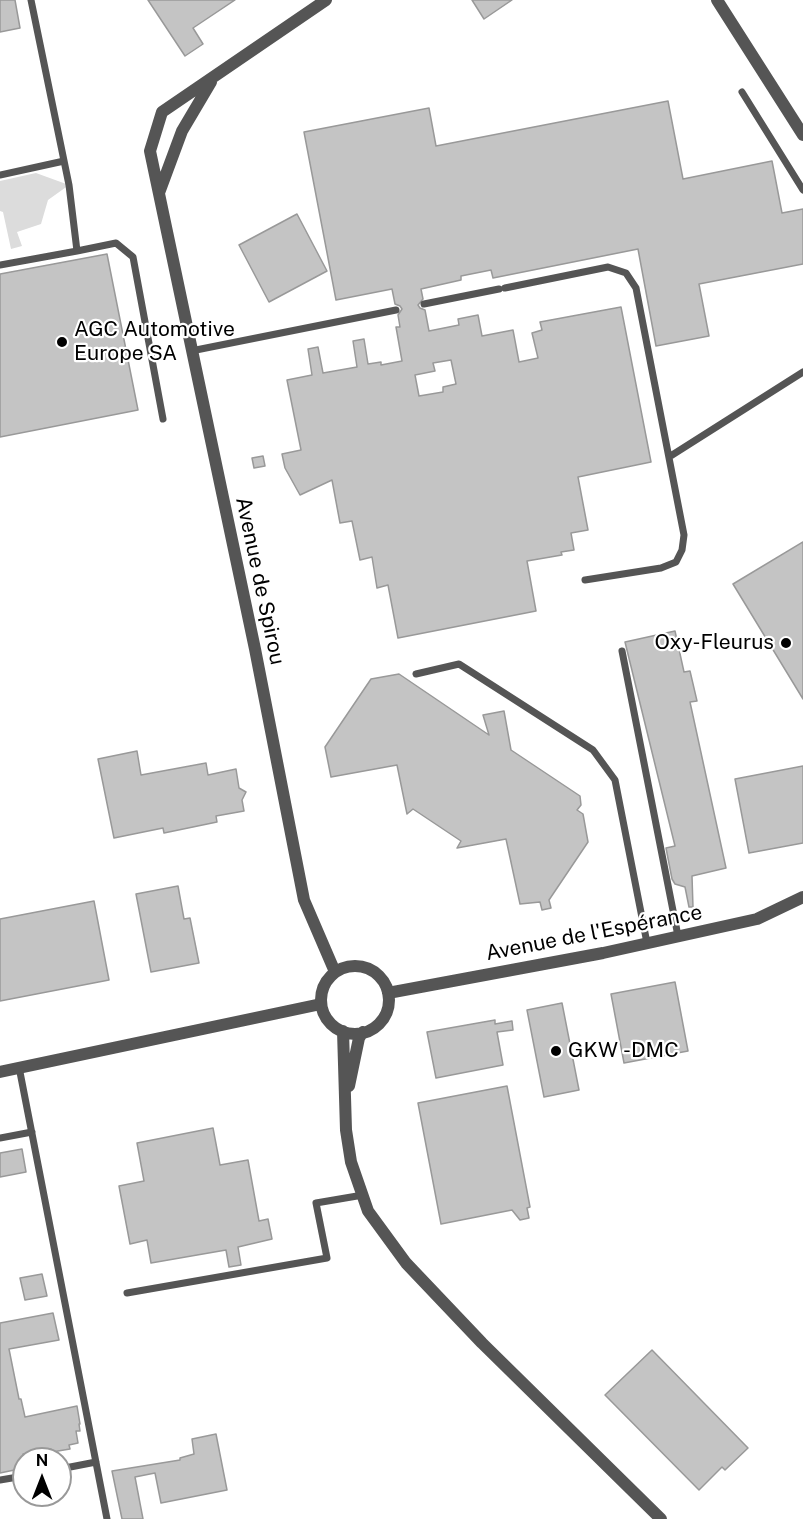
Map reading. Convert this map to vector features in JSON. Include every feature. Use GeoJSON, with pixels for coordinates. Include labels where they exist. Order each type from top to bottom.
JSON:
{"type":"FeatureCollection","features":[{"type":"Feature","properties":{"kind":"street","name":"Avenue de Spirou"},"geometry":{"type":"LineString","coordinates":[[326,0],[162,112],[150,151],[255,649],[303,900],[335,972]]}},
{"type":"Feature","properties":{"kind":"street"},"geometry":{"type":"LineString","coordinates":[[717,0],[803,135]]}},
{"type":"Feature","properties":{"kind":"street","name":"Avenue de Spirou"},"geometry":{"type":"LineString","coordinates":[[159,194],[182,131],[214,77]]}},
{"type":"Feature","properties":{"kind":"street","name":"Avenue de l'Espérance"},"geometry":{"type":"LineString","coordinates":[[388,993],[647,943],[756,919],[803,897]]}},
{"type":"Feature","properties":{"kind":"street"},"geometry":{"type":"LineString","coordinates":[[345,967],[368,968],[377,974],[388,993],[388,1003],[380,1022],[363,1032],[343,1031],[328,1021],[321,1004],[324,985],[335,972],[345,967]]}},
{"type":"Feature","properties":{"kind":"street"},"geometry":{"type":"LineString","coordinates":[[0,1072],[321,1004]]}},
{"type":"Feature","properties":{"kind":"street"},"geometry":{"type":"LineString","coordinates":[[343,1031],[346,1130],[351,1162],[368,1211],[406,1263],[482,1343],[661,1519]]}},
{"type":"Feature","properties":{"kind":"street"},"geometry":{"type":"LineString","coordinates":[[346,1095],[359,1038],[363,1032]]}},
{"type":"Feature","properties":{"kind":"lane"},"geometry":{"type":"LineString","coordinates":[[31,0],[64,161],[77,251]]}},
{"type":"Feature","properties":{"kind":"lane"},"geometry":{"type":"LineString","coordinates":[[742,92],[803,190]]}},
{"type":"Feature","properties":{"kind":"lane"},"geometry":{"type":"LineString","coordinates":[[0,175],[64,161]]}},
{"type":"Feature","properties":{"kind":"lane"},"geometry":{"type":"LineString","coordinates":[[0,265],[116,243],[133,257],[163,419]]}},
{"type":"Feature","properties":{"kind":"lane"},"geometry":{"type":"LineString","coordinates":[[424,304],[608,267],[626,273],[636,288],[684,535],[682,550],[676,562],[661,568],[585,580]]}},
{"type":"Feature","properties":{"kind":"lane"},"geometry":{"type":"LineString","coordinates":[[191,351],[396,310]]}},
{"type":"Feature","properties":{"kind":"lane"},"geometry":{"type":"LineString","coordinates":[[669,457],[803,372]]}},
{"type":"Feature","properties":{"kind":"lane"},"geometry":{"type":"LineString","coordinates":[[622,651],[678,936]]}},
{"type":"Feature","properties":{"kind":"lane"},"geometry":{"type":"LineString","coordinates":[[416,674],[459,664],[593,750],[615,780],[647,943]]}},
{"type":"Feature","properties":{"kind":"lane"},"geometry":{"type":"LineString","coordinates":[[19,1068],[107,1519]]}},
{"type":"Feature","properties":{"kind":"lane"},"geometry":{"type":"LineString","coordinates":[[0,1138],[32,1132]]}},
{"type":"Feature","properties":{"kind":"lane"},"geometry":{"type":"LineString","coordinates":[[127,1293],[327,1258],[316,1203],[363,1195]]}},
{"type":"Feature","properties":{"kind":"lane"},"geometry":{"type":"LineString","coordinates":[[72,1467],[96,1462]]}},
{"type":"Feature","properties":{"kind":"shaded area"},"geometry":{"type":"Polygon","coordinates":[[[36,173],[69,185],[48,200],[41,224],[17,232],[22,246],[11,249],[3,212],[0,211],[0,181],[36,173]]]}},
{"type":"Feature","properties":{"kind":"building"},"geometry":{"type":"Polygon","coordinates":[[[0,0],[15,0],[20,28],[0,32],[0,0]]]}},
{"type":"Feature","properties":{"kind":"building"},"geometry":{"type":"Polygon","coordinates":[[[148,0],[235,0],[193,28],[203,44],[185,56],[148,0]]]}},
{"type":"Feature","properties":{"kind":"building"},"geometry":{"type":"Polygon","coordinates":[[[472,0],[512,0],[484,19],[472,0]]]}},
{"type":"Feature","properties":{"kind":"building"},"geometry":{"type":"Polygon","coordinates":[[[668,101],[683,179],[772,161],[782,213],[803,209],[803,264],[699,284],[709,336],[656,346],[638,249],[493,278],[491,270],[461,276],[461,280],[421,289],[423,299],[418,305],[425,310],[429,331],[459,325],[458,319],[478,315],[482,336],[513,330],[519,362],[538,358],[532,333],[542,330],[540,322],[621,307],[651,462],[578,477],[588,530],[571,533],[574,550],[561,552],[562,555],[527,561],[536,611],[398,638],[388,585],[377,588],[372,557],[360,560],[352,521],[340,523],[332,480],[300,495],[285,468],[282,454],[301,450],[287,380],[312,375],[308,349],[318,347],[323,373],[357,367],[353,341],[364,339],[368,364],[381,362],[381,365],[402,361],[396,327],[400,327],[398,315],[402,309],[395,304],[392,289],[336,300],[304,132],[429,108],[436,146],[668,101]],[[451,360],[433,363],[435,371],[415,375],[419,396],[443,392],[443,387],[456,384],[451,360]]]}},
{"type":"Feature","properties":{"kind":"building"},"geometry":{"type":"Polygon","coordinates":[[[297,214],[327,271],[269,302],[239,245],[297,214]]]}},
{"type":"Feature","properties":{"kind":"building","name":"AGC Automotive Europe SA"},"geometry":{"type":"Polygon","coordinates":[[[107,254],[138,410],[0,437],[0,274],[107,254]]]}},
{"type":"Feature","properties":{"kind":"building"},"geometry":{"type":"Polygon","coordinates":[[[263,456],[265,466],[254,468],[252,458],[263,456]]]}},
{"type":"Feature","properties":{"kind":"building","name":"Oxy-Fleurus"},"geometry":{"type":"Polygon","coordinates":[[[803,542],[803,699],[733,584],[803,542]]]}},
{"type":"Feature","properties":{"kind":"building"},"geometry":{"type":"Polygon","coordinates":[[[675,631],[684,672],[690,671],[697,701],[690,702],[726,868],[692,876],[693,907],[689,907],[685,887],[675,884],[672,879],[666,848],[675,846],[625,642],[675,631]]]}},
{"type":"Feature","properties":{"kind":"building"},"geometry":{"type":"Polygon","coordinates":[[[399,674],[489,735],[483,715],[504,711],[511,750],[580,796],[581,805],[577,810],[583,814],[588,842],[549,900],[551,908],[542,910],[540,902],[520,904],[506,839],[457,848],[461,841],[413,809],[407,814],[397,765],[331,777],[325,747],[371,679],[399,674]]]}},
{"type":"Feature","properties":{"kind":"building"},"geometry":{"type":"Polygon","coordinates":[[[137,751],[141,775],[206,763],[208,775],[236,769],[239,788],[246,792],[242,800],[244,811],[216,816],[217,822],[164,833],[163,828],[114,838],[98,759],[137,751]]]}},
{"type":"Feature","properties":{"kind":"building"},"geometry":{"type":"Polygon","coordinates":[[[803,766],[803,843],[749,853],[735,779],[803,766]]]}},
{"type":"Feature","properties":{"kind":"building"},"geometry":{"type":"Polygon","coordinates":[[[178,886],[184,919],[190,918],[199,963],[151,972],[136,894],[178,886]]]}},
{"type":"Feature","properties":{"kind":"building"},"geometry":{"type":"Polygon","coordinates":[[[94,901],[109,980],[0,1001],[0,919],[94,901]]]}},
{"type":"Feature","properties":{"kind":"building"},"geometry":{"type":"Polygon","coordinates":[[[675,982],[688,1051],[624,1063],[611,994],[675,982]]]}},
{"type":"Feature","properties":{"kind":"building"},"geometry":{"type":"Polygon","coordinates":[[[562,1003],[579,1090],[544,1097],[527,1010],[562,1003]]]}},
{"type":"Feature","properties":{"kind":"building"},"geometry":{"type":"Polygon","coordinates":[[[495,1020],[495,1024],[512,1021],[513,1030],[497,1032],[503,1065],[436,1078],[427,1032],[495,1020]]]}},
{"type":"Feature","properties":{"kind":"building"},"geometry":{"type":"Polygon","coordinates":[[[507,1086],[530,1207],[527,1208],[529,1218],[520,1220],[512,1210],[441,1224],[418,1103],[507,1086]]]}},
{"type":"Feature","properties":{"kind":"building"},"geometry":{"type":"Polygon","coordinates":[[[213,1128],[220,1165],[248,1160],[259,1221],[268,1219],[272,1239],[238,1247],[241,1265],[229,1267],[226,1250],[151,1263],[147,1240],[130,1244],[119,1186],[144,1181],[137,1143],[213,1128]]]}},
{"type":"Feature","properties":{"kind":"building"},"geometry":{"type":"Polygon","coordinates":[[[22,1149],[26,1172],[0,1177],[0,1153],[22,1149]]]}},
{"type":"Feature","properties":{"kind":"building"},"geometry":{"type":"Polygon","coordinates":[[[42,1274],[47,1296],[25,1300],[20,1278],[42,1274]]]}},
{"type":"Feature","properties":{"kind":"building"},"geometry":{"type":"Polygon","coordinates":[[[53,1313],[59,1340],[9,1349],[19,1399],[21,1399],[25,1417],[77,1406],[80,1431],[76,1431],[78,1443],[69,1445],[70,1447],[12,1447],[12,1470],[0,1473],[0,1323],[53,1313]]]}},
{"type":"Feature","properties":{"kind":"building"},"geometry":{"type":"Polygon","coordinates":[[[652,1350],[748,1448],[725,1470],[722,1467],[699,1490],[605,1395],[652,1350]]]}},
{"type":"Feature","properties":{"kind":"building"},"geometry":{"type":"Polygon","coordinates":[[[216,1434],[227,1490],[161,1503],[155,1473],[135,1477],[143,1519],[122,1519],[112,1471],[180,1460],[180,1458],[194,1454],[192,1439],[216,1434]]]}},
{"type":"Feature","properties":{"kind":"place","name":"AGC Automotive Europe SA"},"geometry":{"type":"Point","coordinates":[62,342]}},
{"type":"Feature","properties":{"kind":"place","name":"Oxy-Fleurus"},"geometry":{"type":"Point","coordinates":[786,643]}},
{"type":"Feature","properties":{"kind":"place","name":"GKW -DMC"},"geometry":{"type":"Point","coordinates":[556,1051]}}]}
